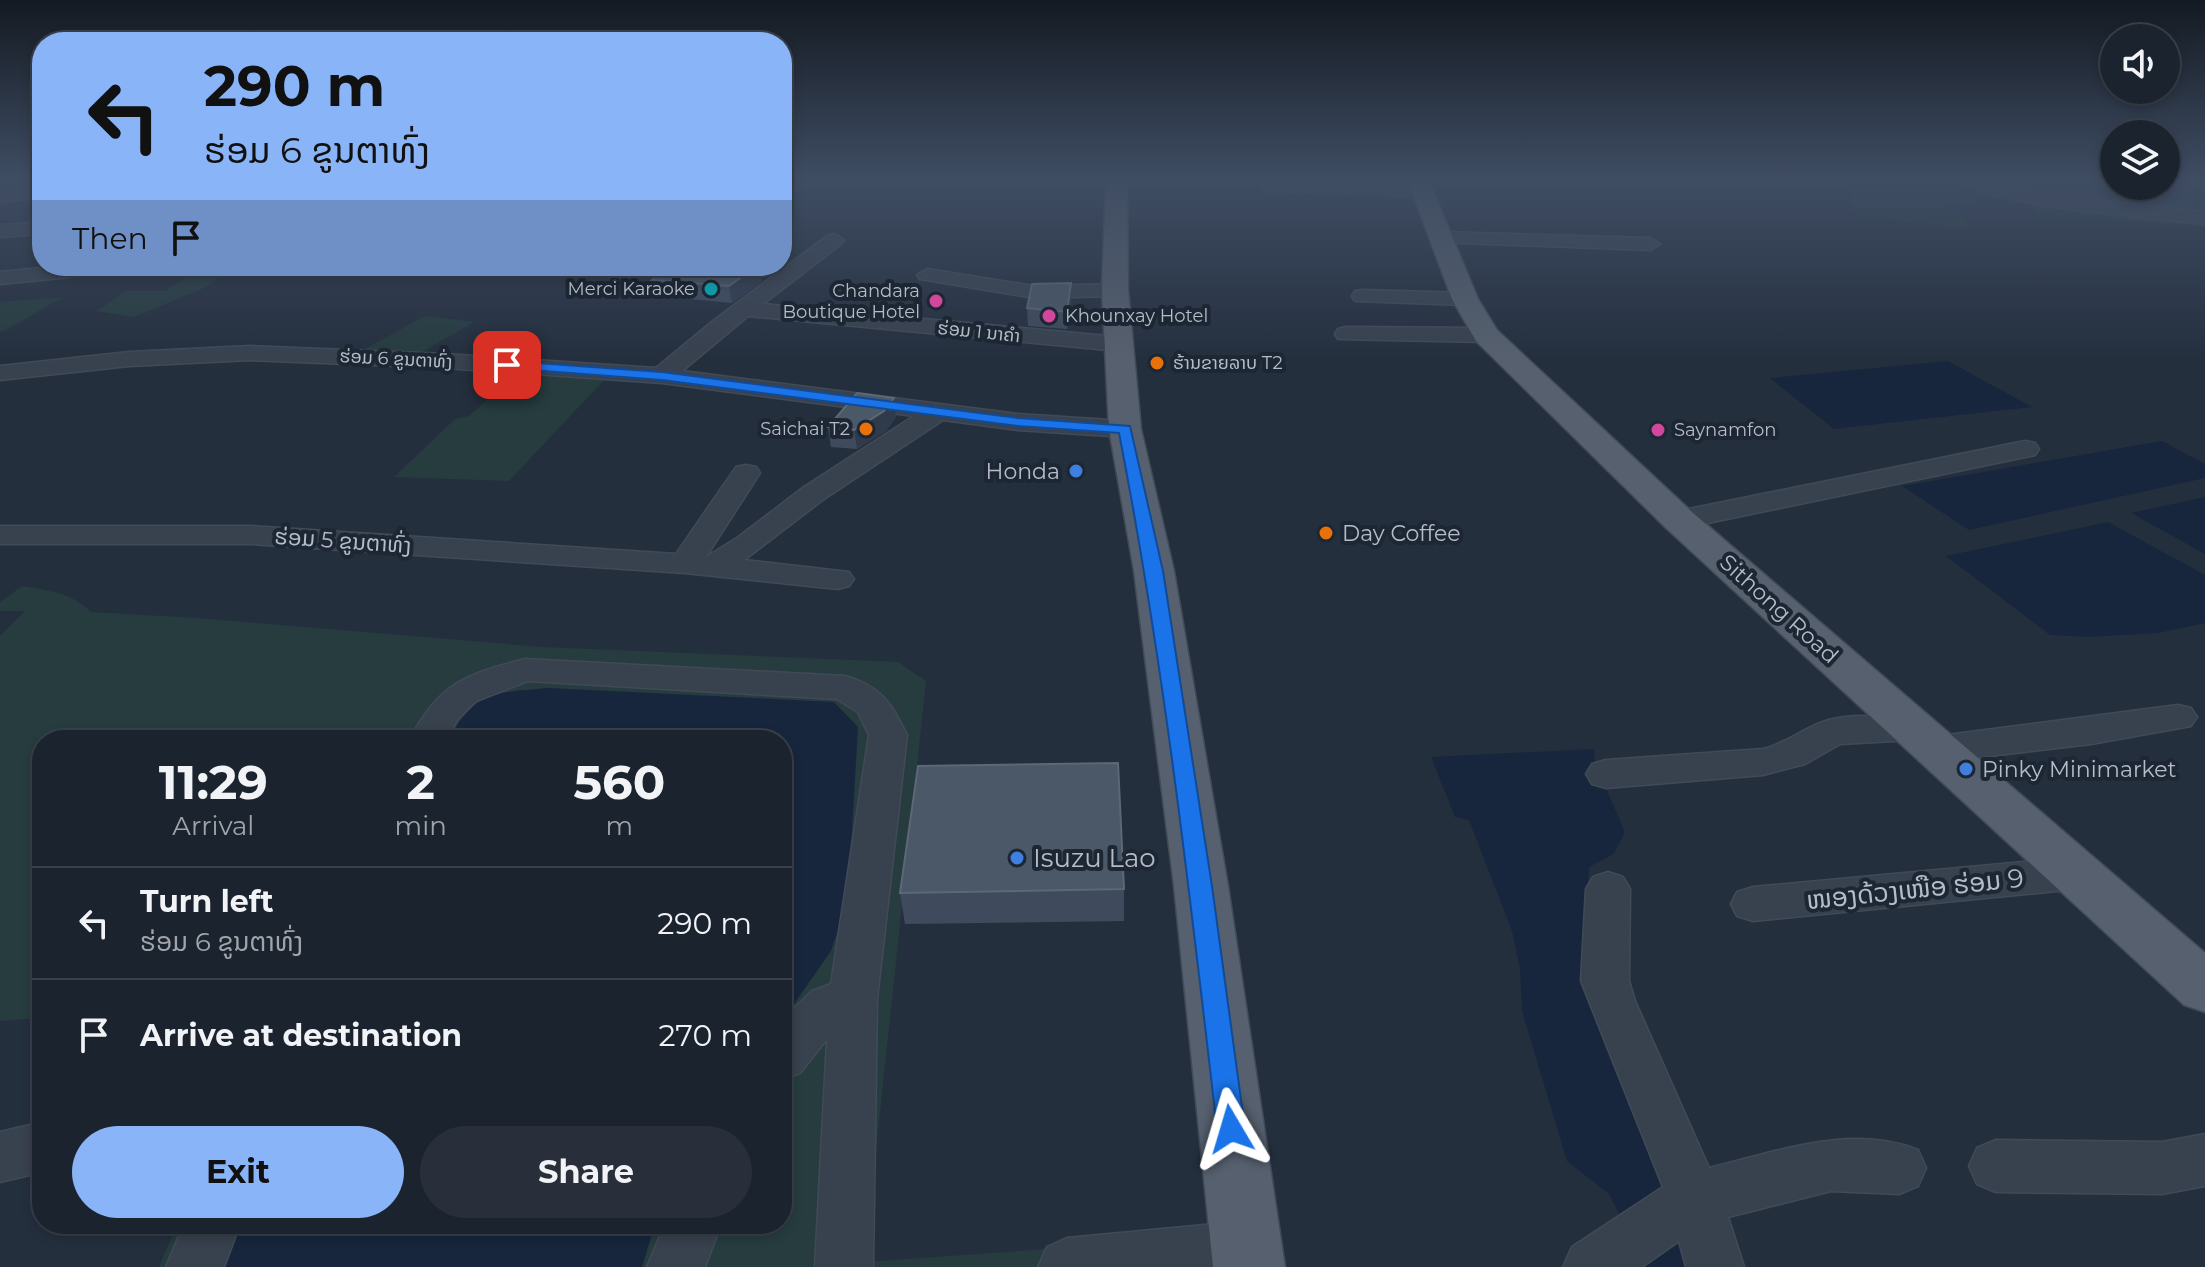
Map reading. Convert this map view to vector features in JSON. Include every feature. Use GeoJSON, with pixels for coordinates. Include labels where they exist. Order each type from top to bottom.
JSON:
{"type":"FeatureCollection","features":[{"type":"Feature","properties":{"kind":"main road"},"geometry":{"type":"LineString","coordinates":[[1116,240],[1115,290],[1125,429],[1154,571],[1201,886],[1248,1259]]}},
{"type":"Feature","properties":{"kind":"main road","name":"Sithong Road"},"geometry":{"type":"LineString","coordinates":[[1442,240],[1465,299],[1486,335],[1679,520],[2205,988]]}},
{"type":"Feature","properties":{"kind":"street"},"geometry":{"type":"LineString","coordinates":[[792,272],[834,240]]}},
{"type":"Feature","properties":{"kind":"street"},"geometry":{"type":"LineString","coordinates":[[1515,240],[1650,244]]}},
{"type":"Feature","properties":{"kind":"street"},"geometry":{"type":"LineString","coordinates":[[0,278],[32,275]]}},
{"type":"Feature","properties":{"kind":"street"},"geometry":{"type":"LineString","coordinates":[[927,275],[1034,292],[1115,290]]}},
{"type":"Feature","properties":{"kind":"street"},"geometry":{"type":"LineString","coordinates":[[662,376],[787,276]]}},
{"type":"Feature","properties":{"kind":"street"},"geometry":{"type":"LineString","coordinates":[[1363,296],[1465,299]]}},
{"type":"Feature","properties":{"kind":"street","name":"ຮ່ອມ 1 ນາຄຳ"},"geometry":{"type":"LineString","coordinates":[[743,309],[1119,344]]}},
{"type":"Feature","properties":{"kind":"street"},"geometry":{"type":"LineString","coordinates":[[1346,334],[1486,335]]}},
{"type":"Feature","properties":{"kind":"street","name":"ຮ່ອມ 6 ຂູນຕາທົ່ງ"},"geometry":{"type":"LineString","coordinates":[[0,373],[129,359],[250,353],[445,361],[662,376],[1018,422],[1125,429]]}},
{"type":"Feature","properties":{"kind":"street"},"geometry":{"type":"LineString","coordinates":[[698,565],[748,545],[814,493],[939,411]]}},
{"type":"Feature","properties":{"kind":"street"},"geometry":{"type":"LineString","coordinates":[[1679,520],[2025,449]]}},
{"type":"Feature","properties":{"kind":"street"},"geometry":{"type":"LineString","coordinates":[[698,565],[746,473]]}},
{"type":"Feature","properties":{"kind":"street","name":"ຮ່ອມ 5 ຂູນຕາທົ່ງ"},"geometry":{"type":"LineString","coordinates":[[0,535],[252,535],[698,565],[838,579]]}},
{"type":"Feature","properties":{"kind":"street"},"geometry":{"type":"LineString","coordinates":[[433,730],[442,714],[463,693],[525,670],[845,688],[873,705],[888,735],[853,999],[844,1267]]}},
{"type":"Feature","properties":{"kind":"street"},"geometry":{"type":"LineString","coordinates":[[1606,774],[1763,762],[1791,755],[1832,732],[1926,739],[2178,717]]}},
{"type":"Feature","properties":{"kind":"street","name":"ໜອງດ້ວງເໜືອ ຮ່ອມ 9"},"geometry":{"type":"LineString","coordinates":[[1753,904],[2077,873]]}},
{"type":"Feature","properties":{"kind":"street"},"geometry":{"type":"LineString","coordinates":[[1608,889],[1605,981],[1715,1267]]}},
{"type":"Feature","properties":{"kind":"street"},"geometry":{"type":"LineString","coordinates":[[792,1042],[829,1005],[853,999]]}},
{"type":"Feature","properties":{"kind":"street"},"geometry":{"type":"LineString","coordinates":[[0,1157],[32,1149]]}},
{"type":"Feature","properties":{"kind":"street"},"geometry":{"type":"LineString","coordinates":[[1996,1166],[2162,1168],[2205,1160]]}},
{"type":"Feature","properties":{"kind":"street"},"geometry":{"type":"LineString","coordinates":[[1610,1254],[1690,1200],[1831,1165],[1899,1168]]}},
{"type":"Feature","properties":{"kind":"street"},"geometry":{"type":"LineString","coordinates":[[195,1267],[208,1234]]}},
{"type":"Feature","properties":{"kind":"street"},"geometry":{"type":"LineString","coordinates":[[676,1267],[689,1234]]}},
{"type":"Feature","properties":{"kind":"street"},"geometry":{"type":"LineString","coordinates":[[1067,1267],[1248,1259]]}},
{"type":"Feature","properties":{"kind":"green space"},"geometry":{"type":"Polygon","coordinates":[[[188,276],[221,276],[206,287],[134,317],[97,311],[125,291],[166,291],[188,276]]]}},
{"type":"Feature","properties":{"kind":"green space"},"geometry":{"type":"Polygon","coordinates":[[[63,297],[4,331],[0,331],[0,302],[63,297]]]}},
{"type":"Feature","properties":{"kind":"green space"},"geometry":{"type":"Polygon","coordinates":[[[425,316],[474,322],[417,355],[359,352],[425,316]]]}},
{"type":"Feature","properties":{"kind":"green space"},"geometry":{"type":"Polygon","coordinates":[[[516,375],[605,379],[509,481],[394,477],[455,419],[469,416],[516,375]]]}},
{"type":"Feature","properties":{"kind":"green space"},"geometry":{"type":"Polygon","coordinates":[[[22,586],[68,596],[91,612],[542,647],[898,662],[926,681],[864,1262],[1204,1238],[1208,1267],[159,1267],[173,1234],[792,1234],[792,730],[32,730],[32,1019],[0,1021],[0,636],[25,611],[0,611],[0,602],[22,586]]]}},
{"type":"Feature","properties":{"kind":"water"},"geometry":{"type":"Polygon","coordinates":[[[1948,361],[2032,407],[1834,429],[1770,378],[1948,361]]]}},
{"type":"Feature","properties":{"kind":"water"},"geometry":{"type":"Polygon","coordinates":[[[2162,441],[2205,464],[2205,478],[1969,530],[1902,486],[2162,441]]]}},
{"type":"Feature","properties":{"kind":"water"},"geometry":{"type":"Polygon","coordinates":[[[2205,497],[2205,554],[2131,513],[2205,497]]]}},
{"type":"Feature","properties":{"kind":"water"},"geometry":{"type":"Polygon","coordinates":[[[2108,522],[2205,575],[2205,623],[2158,633],[2088,637],[2050,635],[1946,556],[2108,522]]]}},
{"type":"Feature","properties":{"kind":"water"},"geometry":{"type":"Polygon","coordinates":[[[548,688],[834,702],[858,727],[848,900],[831,951],[792,1007],[792,730],[454,730],[478,702],[515,691],[548,688]]]}},
{"type":"Feature","properties":{"kind":"water"},"geometry":{"type":"Polygon","coordinates":[[[1594,749],[1595,763],[1625,832],[1614,854],[1589,867],[1584,974],[1673,1190],[1624,1224],[1609,1194],[1567,1161],[1522,1011],[1520,969],[1512,931],[1469,820],[1455,817],[1431,757],[1594,749]]]}},
{"type":"Feature","properties":{"kind":"water"},"geometry":{"type":"Polygon","coordinates":[[[1679,1227],[1701,1267],[1639,1267],[1679,1227]]]}},
{"type":"Feature","properties":{"kind":"water"},"geometry":{"type":"Polygon","coordinates":[[[234,1234],[652,1234],[642,1267],[222,1267],[234,1234]]]}},
{"type":"Feature","properties":{"kind":"building"},"geometry":{"type":"Polygon","coordinates":[[[657,276],[743,276],[729,286],[652,280],[657,276]]]}},
{"type":"Feature","properties":{"kind":"building"},"geometry":{"type":"Polygon","coordinates":[[[1071,283],[1067,312],[1027,308],[1032,284],[1071,283]]]}},
{"type":"Feature","properties":{"kind":"building"},"geometry":{"type":"Polygon","coordinates":[[[857,393],[894,398],[884,411],[854,430],[828,427],[857,393]]]}},
{"type":"Feature","properties":{"kind":"building","name":"Isuzu Lao"},"geometry":{"type":"Polygon","coordinates":[[[1118,763],[1124,889],[900,893],[918,766],[1118,763]]]}},
{"type":"Feature","properties":{"kind":"place","name":"Merci Karaoke"},"geometry":{"type":"Point","coordinates":[711,289]}},
{"type":"Feature","properties":{"kind":"place","name":"Chandara Boutique Hotel"},"geometry":{"type":"Point","coordinates":[936,301]}},
{"type":"Feature","properties":{"kind":"place","name":"Khounxay Hotel"},"geometry":{"type":"Point","coordinates":[1049,316]}},
{"type":"Feature","properties":{"kind":"place","name":"ຮ້ານຂາຍລາບ T2"},"geometry":{"type":"Point","coordinates":[1157,363]}},
{"type":"Feature","properties":{"kind":"place","name":"Saichai T2"},"geometry":{"type":"Point","coordinates":[866,429]}},
{"type":"Feature","properties":{"kind":"place","name":"Saynamfon"},"geometry":{"type":"Point","coordinates":[1658,430]}},
{"type":"Feature","properties":{"kind":"place","name":"Honda"},"geometry":{"type":"Point","coordinates":[1076,471]}},
{"type":"Feature","properties":{"kind":"place","name":"Day Coffee"},"geometry":{"type":"Point","coordinates":[1326,533]}},
{"type":"Feature","properties":{"kind":"place","name":"Pinky Minimarket"},"geometry":{"type":"Point","coordinates":[1966,769]}},
{"type":"Feature","properties":{"kind":"place","name":"Isuzu Lao"},"geometry":{"type":"Point","coordinates":[1017,858]}},
{"type":"Feature","properties":{"kind":"route"},"geometry":{"type":"LineString","coordinates":[[507,365],[662,376],[799,391],[1018,422],[1125,429],[1154,571],[1201,886],[1231,1129]]}}]}
